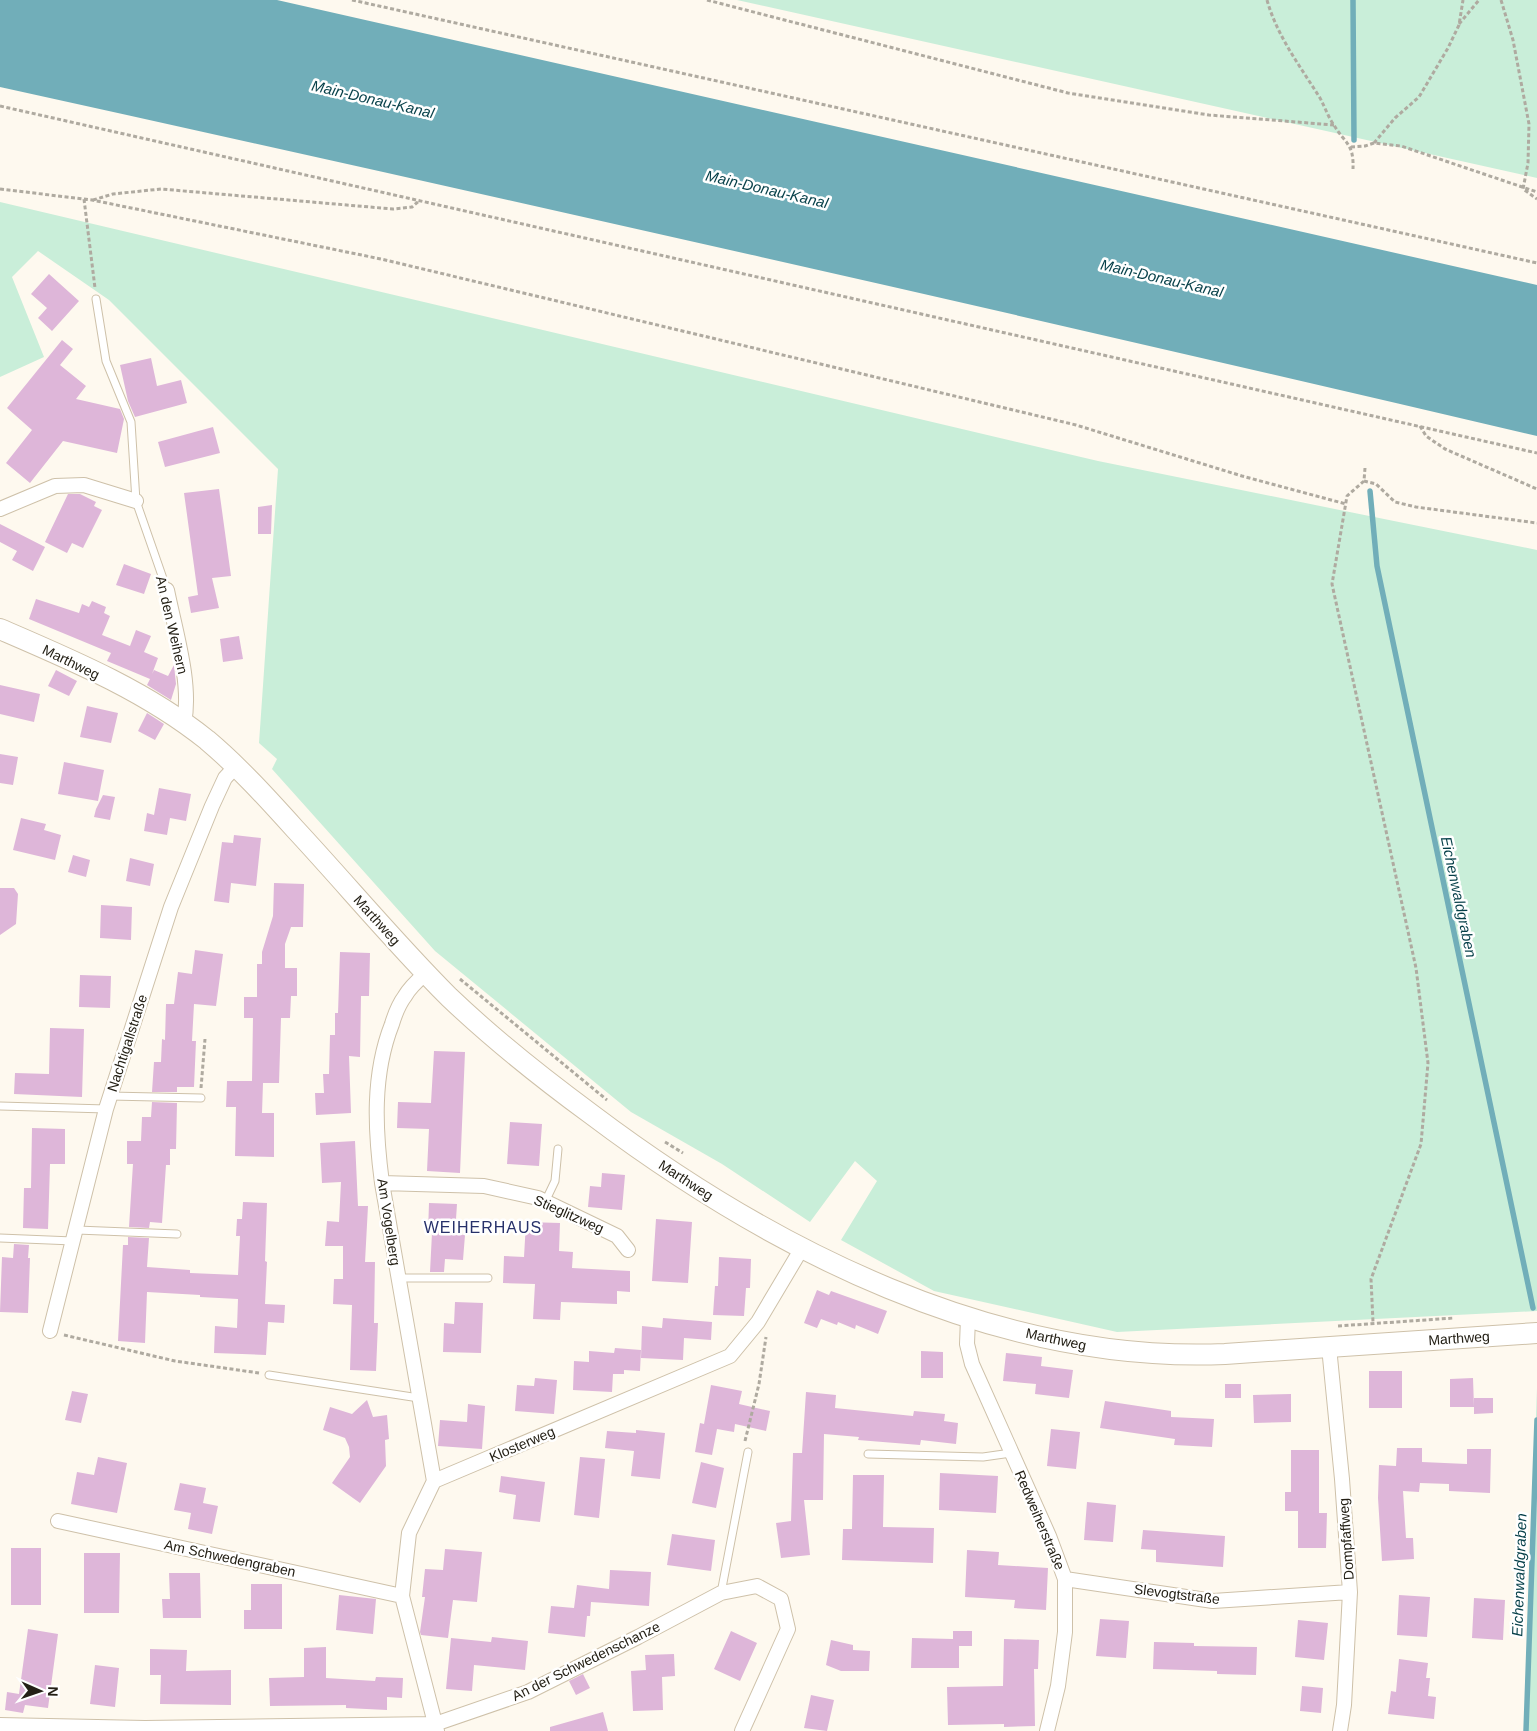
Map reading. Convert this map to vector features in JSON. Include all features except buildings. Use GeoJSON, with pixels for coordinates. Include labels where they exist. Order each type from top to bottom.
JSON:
{"type":"FeatureCollection","features":[{"type":"Feature","properties":{"kind":"main road","name":"Marthweg"},"geometry":{"type":"LineString","coordinates":[[0,629],[75,662],[163,709],[184,723],[236,766],[268,798],[426,973],[507,1048],[612,1130],[693,1186],[802,1248],[909,1296],[968,1318],[1051,1339],[1140,1354],[1207,1355],[1537,1333]]}},
{"type":"Feature","properties":{"kind":"street"},"geometry":{"type":"LineString","coordinates":[[0,509],[55,486],[84,485],[136,501]]}},
{"type":"Feature","properties":{"kind":"street","name":"An den Weihern"},"geometry":{"type":"LineString","coordinates":[[167,590],[186,683],[187,709],[184,723]]}},
{"type":"Feature","properties":{"kind":"street","name":"Nachtigallstraße"},"geometry":{"type":"LineString","coordinates":[[50,1331],[108,1102],[171,907],[212,806],[225,778],[236,766]]}},
{"type":"Feature","properties":{"kind":"street","name":"Am Vogelberg"},"geometry":{"type":"LineString","coordinates":[[426,973],[404,996],[396,1013],[383,1052],[376,1103],[378,1151],[382,1183],[434,1481]]}},
{"type":"Feature","properties":{"kind":"street","name":"Stieglitzweg"},"geometry":{"type":"LineString","coordinates":[[382,1183],[484,1186],[538,1198],[617,1236],[628,1250]]}},
{"type":"Feature","properties":{"kind":"street","name":"Klosterweg"},"geometry":{"type":"LineString","coordinates":[[434,1481],[730,1356],[758,1322],[802,1248]]}},
{"type":"Feature","properties":{"kind":"street","name":"Redweiherstraße"},"geometry":{"type":"LineString","coordinates":[[968,1318],[967,1344],[972,1364],[1049,1536],[1065,1579],[1066,1632],[1058,1686],[1046,1731]]}},
{"type":"Feature","properties":{"kind":"street","name":"Dompfaffweg"},"geometry":{"type":"LineString","coordinates":[[1329,1347],[1342,1479],[1350,1592],[1344,1705],[1340,1731]]}},
{"type":"Feature","properties":{"kind":"street"},"geometry":{"type":"LineString","coordinates":[[434,1481],[409,1533],[402,1596],[436,1728]]}},
{"type":"Feature","properties":{"kind":"street","name":"Am Schwedengraben"},"geometry":{"type":"LineString","coordinates":[[58,1521],[402,1596]]}},
{"type":"Feature","properties":{"kind":"street","name":"Slevogtstraße"},"geometry":{"type":"LineString","coordinates":[[1065,1579],[1213,1601],[1350,1592]]}},
{"type":"Feature","properties":{"kind":"street","name":"An der Schwedenschanze"},"geometry":{"type":"LineString","coordinates":[[0,1725],[144,1730],[436,1728],[528,1692],[721,1593],[757,1586],[782,1600],[788,1629],[742,1731]]}},
{"type":"Feature","properties":{"kind":"lane","name":"An den Weihern"},"geometry":{"type":"LineString","coordinates":[[96,299],[106,361],[131,422],[136,501],[167,590]]}},
{"type":"Feature","properties":{"kind":"lane"},"geometry":{"type":"LineString","coordinates":[[0,1106],[200,1098]]}},
{"type":"Feature","properties":{"kind":"lane"},"geometry":{"type":"LineString","coordinates":[[545,1202],[555,1181],[558,1148]]}},
{"type":"Feature","properties":{"kind":"lane"},"geometry":{"type":"LineString","coordinates":[[0,1238],[178,1234]]}},
{"type":"Feature","properties":{"kind":"lane"},"geometry":{"type":"LineString","coordinates":[[398,1278],[488,1278]]}},
{"type":"Feature","properties":{"kind":"lane"},"geometry":{"type":"LineString","coordinates":[[269,1374],[420,1398]]}},
{"type":"Feature","properties":{"kind":"lane"},"geometry":{"type":"LineString","coordinates":[[721,1593],[748,1452]]}},
{"type":"Feature","properties":{"kind":"lane"},"geometry":{"type":"LineString","coordinates":[[868,1454],[983,1457],[1011,1453]]}},
{"type":"Feature","properties":{"kind":"path"},"geometry":{"type":"LineString","coordinates":[[352,0],[1537,263]]}},
{"type":"Feature","properties":{"kind":"path"},"geometry":{"type":"LineString","coordinates":[[707,0],[1068,93],[1209,115],[1334,125]]}},
{"type":"Feature","properties":{"kind":"path"},"geometry":{"type":"LineString","coordinates":[[1267,0],[1282,36],[1328,111],[1334,125],[1351,147],[1354,159],[1353,169]]}},
{"type":"Feature","properties":{"kind":"path"},"geometry":{"type":"LineString","coordinates":[[1459,25],[1463,0]]}},
{"type":"Feature","properties":{"kind":"path"},"geometry":{"type":"LineString","coordinates":[[1374,144],[1396,118],[1419,97],[1448,48],[1459,25],[1479,0]]}},
{"type":"Feature","properties":{"kind":"path"},"geometry":{"type":"LineString","coordinates":[[1501,0],[1513,40],[1529,124],[1528,163],[1523,189]]}},
{"type":"Feature","properties":{"kind":"path"},"geometry":{"type":"LineString","coordinates":[[0,106],[1537,453]]}},
{"type":"Feature","properties":{"kind":"path"},"geometry":{"type":"LineString","coordinates":[[1351,147],[1374,144],[1401,146],[1523,189],[1537,192]]}},
{"type":"Feature","properties":{"kind":"path"},"geometry":{"type":"LineString","coordinates":[[0,189],[92,200],[381,259],[1076,425],[1242,476],[1346,504]]}},
{"type":"Feature","properties":{"kind":"path"},"geometry":{"type":"LineString","coordinates":[[92,200],[112,194],[161,189],[393,209],[412,207],[421,200]]}},
{"type":"Feature","properties":{"kind":"path"},"geometry":{"type":"LineString","coordinates":[[1523,189],[1537,199]]}},
{"type":"Feature","properties":{"kind":"path"},"geometry":{"type":"LineString","coordinates":[[84,199],[96,299]]}},
{"type":"Feature","properties":{"kind":"path"},"geometry":{"type":"LineString","coordinates":[[1419,425],[1426,436],[1445,449],[1537,489]]}},
{"type":"Feature","properties":{"kind":"path"},"geometry":{"type":"LineString","coordinates":[[1356,1345],[1373,1322],[1371,1279],[1421,1144],[1428,1063],[1416,968],[1332,584],[1347,496],[1364,481],[1365,468]]}},
{"type":"Feature","properties":{"kind":"path"},"geometry":{"type":"LineString","coordinates":[[1364,481],[1376,484],[1395,502],[1537,523]]}},
{"type":"Feature","properties":{"kind":"path"},"geometry":{"type":"LineString","coordinates":[[460,979],[611,1104]]}},
{"type":"Feature","properties":{"kind":"path"},"geometry":{"type":"LineString","coordinates":[[200,1098],[205,1039]]}},
{"type":"Feature","properties":{"kind":"path"},"geometry":{"type":"LineString","coordinates":[[659,1138],[684,1154]]}},
{"type":"Feature","properties":{"kind":"path"},"geometry":{"type":"LineString","coordinates":[[1334,1326],[1458,1318]]}},
{"type":"Feature","properties":{"kind":"path"},"geometry":{"type":"LineString","coordinates":[[748,1452],[745,1442],[759,1384],[767,1334],[758,1322]]}},
{"type":"Feature","properties":{"kind":"path"},"geometry":{"type":"LineString","coordinates":[[50,1331],[85,1341],[175,1361],[269,1374]]}},
{"type":"Feature","properties":{"kind":"green space"},"geometry":{"type":"Polygon","coordinates":[[[737,0],[1537,0],[1537,178],[737,0]]]}},
{"type":"Feature","properties":{"kind":"green space"},"geometry":{"type":"Polygon","coordinates":[[[0,202],[1098,461],[1537,550],[1537,1311],[1117,1332],[934,1291],[841,1240],[877,1181],[855,1161],[810,1222],[722,1164],[631,1112],[435,951],[272,769],[277,759],[259,743],[278,469],[109,300],[38,251],[12,277],[44,357],[0,377],[0,202]]]}},
{"type":"Feature","properties":{"kind":"green space"},"geometry":{"type":"Polygon","coordinates":[[[1537,1388],[1537,1731],[1525,1731],[1537,1388]]]}},
{"type":"Feature","properties":{"kind":"water","name":"Main-Donau-Kanal"},"geometry":{"type":"Polygon","coordinates":[[[0,0],[277,0],[1537,285],[1537,436],[769,259],[0,87],[0,0]]]}},
{"type":"Feature","properties":{"kind":"waterway","name":"Eichenwaldgraben"},"geometry":{"type":"LineString","coordinates":[[1353,0],[1354,140]]}},
{"type":"Feature","properties":{"kind":"waterway","name":"Eichenwaldgraben"},"geometry":{"type":"LineString","coordinates":[[1370,491],[1377,566],[1533,1308]]}},
{"type":"Feature","properties":{"kind":"waterway","name":"Eichenwaldgraben"},"geometry":{"type":"LineString","coordinates":[[1526,1731],[1537,1420]]}},
{"type":"Feature","properties":{"kind":"district","name":"WEIHERHAUS"},"geometry":{"type":"Point","coordinates":[483,1227]}}]}
